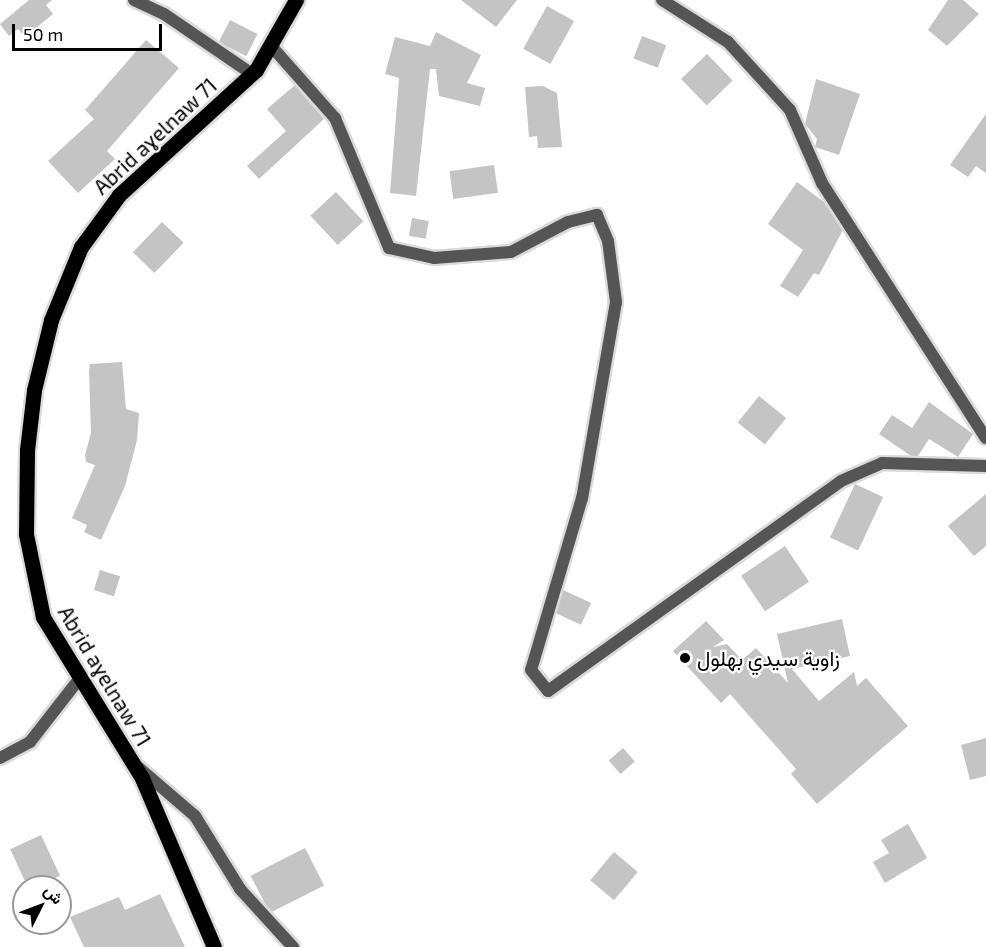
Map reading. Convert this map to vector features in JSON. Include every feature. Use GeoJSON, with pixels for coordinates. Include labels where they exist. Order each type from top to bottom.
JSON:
{"type":"FeatureCollection","features":[{"type":"Feature","properties":{"kind":"main road","name":"Abrid aɣelnaw 71"},"geometry":{"type":"LineString","coordinates":[[214,947],[134,764],[43,616],[26,534],[34,390],[51,320],[81,247],[107,209],[252,74],[273,48],[296,0]]}},
{"type":"Feature","properties":{"kind":"street"},"geometry":{"type":"LineString","coordinates":[[134,0],[164,14],[252,74]]}},
{"type":"Feature","properties":{"kind":"street"},"geometry":{"type":"LineString","coordinates":[[662,0],[728,42],[790,110],[822,183],[986,438]]}},
{"type":"Feature","properties":{"kind":"street"},"geometry":{"type":"LineString","coordinates":[[273,48],[335,118],[389,248],[434,258],[510,252],[568,222],[597,215],[608,241],[616,302],[582,498],[531,670],[548,691],[841,481],[882,464],[986,466]]}},
{"type":"Feature","properties":{"kind":"street"},"geometry":{"type":"LineString","coordinates":[[0,758],[30,742],[80,678]]}},
{"type":"Feature","properties":{"kind":"street"},"geometry":{"type":"LineString","coordinates":[[134,764],[195,816],[240,889],[293,947]]}},
{"type":"Feature","properties":{"kind":"building"},"geometry":{"type":"Polygon","coordinates":[[[29,0],[52,0],[46,5],[53,14],[25,37],[18,29],[9,36],[0,24],[29,0]]]}},
{"type":"Feature","properties":{"kind":"building"},"geometry":{"type":"Polygon","coordinates":[[[461,0],[517,0],[496,27],[461,0]]]}},
{"type":"Feature","properties":{"kind":"building"},"geometry":{"type":"Polygon","coordinates":[[[948,0],[963,0],[979,14],[947,46],[928,30],[948,0]]]}},
{"type":"Feature","properties":{"kind":"building"},"geometry":{"type":"Polygon","coordinates":[[[547,6],[574,21],[550,64],[523,49],[547,6]]]}},
{"type":"Feature","properties":{"kind":"building"},"geometry":{"type":"Polygon","coordinates":[[[230,20],[258,34],[246,56],[219,42],[230,20]]]}},
{"type":"Feature","properties":{"kind":"building"},"geometry":{"type":"Polygon","coordinates":[[[436,32],[481,55],[467,83],[485,88],[480,106],[439,96],[436,69],[430,69],[416,196],[390,193],[399,78],[385,74],[395,37],[430,46],[436,32]]]}},
{"type":"Feature","properties":{"kind":"building"},"geometry":{"type":"Polygon","coordinates":[[[642,36],[666,45],[658,68],[633,58],[642,36]]]}},
{"type":"Feature","properties":{"kind":"building"},"geometry":{"type":"Polygon","coordinates":[[[146,40],[179,68],[107,151],[115,159],[78,193],[48,161],[94,119],[85,110],[146,40]]]}},
{"type":"Feature","properties":{"kind":"building"},"geometry":{"type":"Polygon","coordinates":[[[707,54],[733,81],[707,106],[681,79],[707,54]]]}},
{"type":"Feature","properties":{"kind":"building"},"geometry":{"type":"Polygon","coordinates":[[[816,79],[860,94],[839,155],[815,147],[817,139],[805,124],[816,79]]]}},
{"type":"Feature","properties":{"kind":"building"},"geometry":{"type":"Polygon","coordinates":[[[295,85],[324,119],[259,179],[247,166],[286,131],[267,109],[295,85]]]}},
{"type":"Feature","properties":{"kind":"building"},"geometry":{"type":"Polygon","coordinates":[[[543,86],[557,93],[562,147],[538,148],[537,136],[529,137],[525,87],[543,86]]]}},
{"type":"Feature","properties":{"kind":"building"},"geometry":{"type":"Polygon","coordinates":[[[986,114],[986,173],[976,166],[968,177],[950,165],[986,114]]]}},
{"type":"Feature","properties":{"kind":"building"},"geometry":{"type":"Polygon","coordinates":[[[494,165],[498,193],[453,199],[449,171],[494,165]]]}},
{"type":"Feature","properties":{"kind":"building"},"geometry":{"type":"Polygon","coordinates":[[[797,182],[824,202],[843,230],[819,275],[814,273],[798,297],[780,286],[803,250],[768,224],[797,182]]]}},
{"type":"Feature","properties":{"kind":"building"},"geometry":{"type":"Polygon","coordinates":[[[336,192],[363,221],[338,245],[310,216],[336,192]]]}},
{"type":"Feature","properties":{"kind":"building"},"geometry":{"type":"Polygon","coordinates":[[[412,218],[429,221],[426,239],[409,236],[412,218]]]}},
{"type":"Feature","properties":{"kind":"building"},"geometry":{"type":"Polygon","coordinates":[[[162,222],[184,243],[154,273],[133,252],[162,222]]]}},
{"type":"Feature","properties":{"kind":"building"},"geometry":{"type":"Polygon","coordinates":[[[122,362],[126,409],[139,413],[137,440],[125,486],[101,540],[84,532],[87,525],[72,518],[95,465],[86,462],[85,455],[91,433],[89,371],[90,364],[122,362]]]}},
{"type":"Feature","properties":{"kind":"building"},"geometry":{"type":"Polygon","coordinates":[[[759,396],[786,418],[765,444],[738,422],[759,396]]]}},
{"type":"Feature","properties":{"kind":"building"},"geometry":{"type":"Polygon","coordinates":[[[929,402],[973,434],[958,457],[929,439],[918,456],[911,456],[879,434],[892,415],[912,428],[929,402]]]}},
{"type":"Feature","properties":{"kind":"building"},"geometry":{"type":"Polygon","coordinates":[[[855,484],[883,497],[858,551],[830,537],[855,484]]]}},
{"type":"Feature","properties":{"kind":"building"},"geometry":{"type":"Polygon","coordinates":[[[986,494],[986,546],[974,556],[948,526],[986,494]]]}},
{"type":"Feature","properties":{"kind":"building"},"geometry":{"type":"Polygon","coordinates":[[[785,546],[809,582],[765,611],[741,576],[785,546]]]}},
{"type":"Feature","properties":{"kind":"building"},"geometry":{"type":"Polygon","coordinates":[[[100,570],[120,576],[114,596],[94,590],[100,570]]]}},
{"type":"Feature","properties":{"kind":"building"},"geometry":{"type":"Polygon","coordinates":[[[563,590],[591,603],[581,625],[553,612],[563,590]]]}},
{"type":"Feature","properties":{"kind":"building"},"geometry":{"type":"Polygon","coordinates":[[[842,619],[850,656],[792,669],[819,701],[854,672],[857,686],[866,678],[908,726],[817,804],[791,774],[796,769],[730,694],[721,703],[673,651],[706,621],[724,640],[713,647],[727,644],[742,660],[756,648],[788,683],[777,634],[842,619]]]}},
{"type":"Feature","properties":{"kind":"building"},"geometry":{"type":"Polygon","coordinates":[[[986,738],[986,776],[970,780],[961,745],[986,738]]]}},
{"type":"Feature","properties":{"kind":"building"},"geometry":{"type":"Polygon","coordinates":[[[623,748],[635,762],[620,774],[609,760],[623,748]]]}},
{"type":"Feature","properties":{"kind":"building"},"geometry":{"type":"Polygon","coordinates":[[[908,824],[927,858],[885,883],[873,862],[889,853],[881,840],[908,824]]]}},
{"type":"Feature","properties":{"kind":"building"},"geometry":{"type":"Polygon","coordinates":[[[41,835],[60,875],[22,875],[10,849],[41,835]]]}},
{"type":"Feature","properties":{"kind":"building"},"geometry":{"type":"Polygon","coordinates":[[[305,848],[324,885],[270,913],[251,876],[305,848]]]}},
{"type":"Feature","properties":{"kind":"building"},"geometry":{"type":"Polygon","coordinates":[[[614,852],[638,872],[614,900],[590,880],[614,852]]]}},
{"type":"Feature","properties":{"kind":"building"},"geometry":{"type":"Polygon","coordinates":[[[160,894],[185,947],[84,947],[72,921],[72,916],[119,897],[125,910],[160,894]]]}},
{"type":"Feature","properties":{"kind":"place","name":"زاوية سيدي بهلول"},"geometry":{"type":"Point","coordinates":[685,658]}}]}
